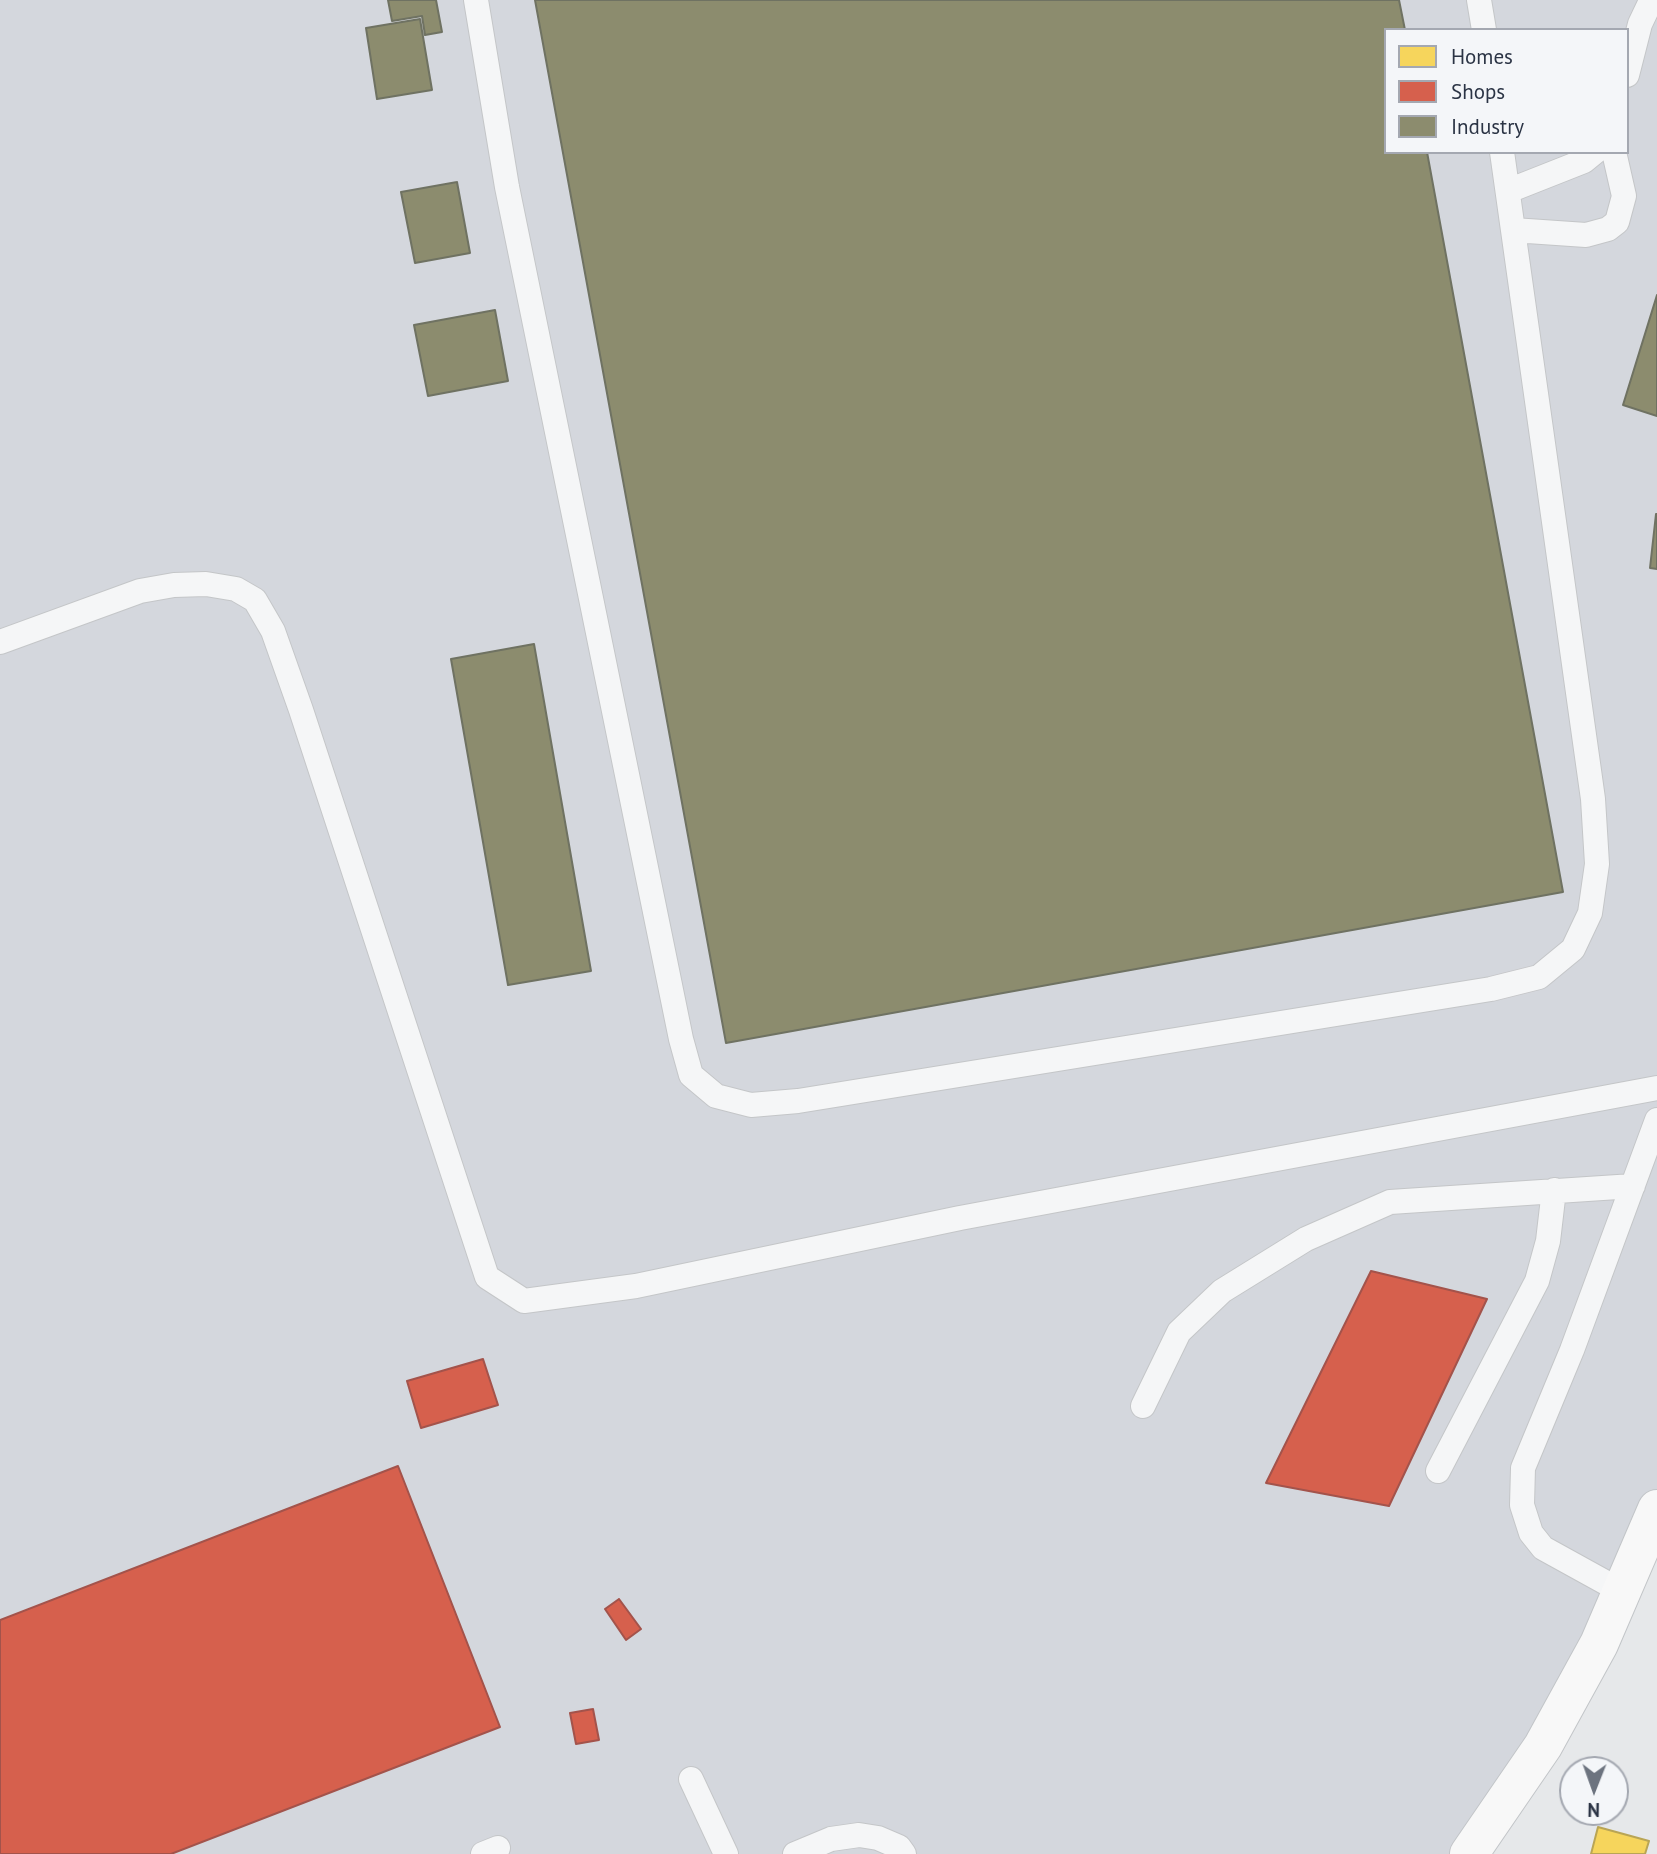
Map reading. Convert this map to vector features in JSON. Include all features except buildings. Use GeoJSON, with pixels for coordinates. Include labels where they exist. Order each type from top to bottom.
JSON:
{"type":"FeatureCollection","features":[{"type":"Feature","properties":{"kind":"main road"},"geometry":{"type":"LineString","coordinates":[[1469,1854],[1543,1746],[1599,1644],[1657,1509]]}},
{"type":"Feature","properties":{"kind":"lane"},"geometry":{"type":"LineString","coordinates":[[476,0],[507,187],[681,1039],[691,1075],[716,1096],[751,1105],[811,1099],[1491,989],[1539,977],[1573,949],[1590,913],[1597,864],[1593,799],[1502,154]]}},
{"type":"Feature","properties":{"kind":"lane"},"geometry":{"type":"LineString","coordinates":[[1479,0],[1484,28]]}},
{"type":"Feature","properties":{"kind":"lane"},"geometry":{"type":"LineString","coordinates":[[1629,67],[1640,24],[1653,0]]}},
{"type":"Feature","properties":{"kind":"lane"},"geometry":{"type":"LineString","coordinates":[[1508,191],[1584,161],[1593,154]]}},
{"type":"Feature","properties":{"kind":"lane"},"geometry":{"type":"LineString","coordinates":[[1513,230],[1586,235],[1608,229],[1617,222],[1624,196],[1614,154]]}},
{"type":"Feature","properties":{"kind":"lane"},"geometry":{"type":"LineString","coordinates":[[0,642],[140,591],[174,585],[206,584],[236,589],[255,600],[273,631],[301,710],[487,1277],[524,1301],[636,1286],[960,1218],[1657,1088]]}},
{"type":"Feature","properties":{"kind":"lane"},"geometry":{"type":"LineString","coordinates":[[1622,1591],[1543,1548],[1531,1533],[1522,1505],[1523,1468],[1572,1350],[1657,1120]]}},
{"type":"Feature","properties":{"kind":"lane"},"geometry":{"type":"LineString","coordinates":[[1143,1406],[1179,1332],[1222,1291],[1306,1239],[1390,1202],[1633,1186]]}},
{"type":"Feature","properties":{"kind":"lane"},"geometry":{"type":"LineString","coordinates":[[1438,1471],[1537,1281],[1548,1241],[1554,1190]]}},
{"type":"Feature","properties":{"kind":"lane"},"geometry":{"type":"LineString","coordinates":[[691,1779],[726,1854]]}},
{"type":"Feature","properties":{"kind":"lane"},"geometry":{"type":"LineString","coordinates":[[795,1854],[831,1839],[859,1835],[878,1838],[899,1847],[904,1854]]}},
{"type":"Feature","properties":{"kind":"shaded area"},"geometry":{"type":"Polygon","coordinates":[[[0,0],[1657,0],[1657,1490],[1489,1854],[0,1854],[0,0]]]}}]}
